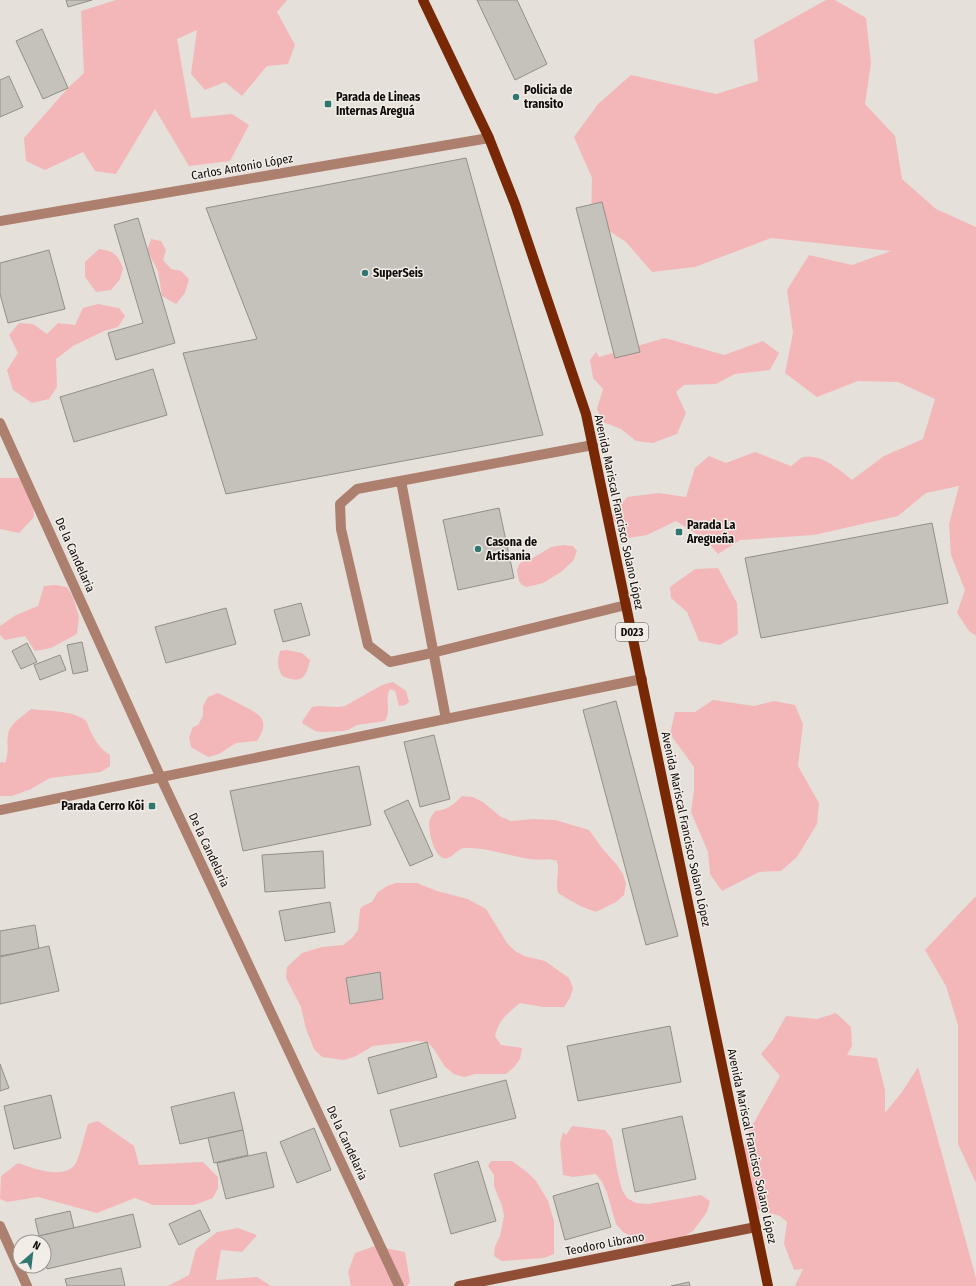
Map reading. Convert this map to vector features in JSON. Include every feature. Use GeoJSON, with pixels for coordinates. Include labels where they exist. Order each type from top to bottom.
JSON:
{"type":"FeatureCollection","features":[{"type":"Feature","properties":{"kind":"main road","name":"Avenida Mariscal Francisco Solano López"},"geometry":{"type":"LineString","coordinates":[[422,0],[489,138],[538,267],[586,414],[768,1286]]}},
{"type":"Feature","properties":{"kind":"main road","name":"Teodoro Librano"},"geometry":{"type":"LineString","coordinates":[[459,1286],[756,1227]]}},
{"type":"Feature","properties":{"kind":"street","name":"Carlos Antonio López"},"geometry":{"type":"LineString","coordinates":[[0,221],[489,138]]}},
{"type":"Feature","properties":{"kind":"street","name":"De la Candelaria"},"geometry":{"type":"LineString","coordinates":[[0,423],[161,778],[399,1286]]}},
{"type":"Feature","properties":{"kind":"street"},"geometry":{"type":"LineString","coordinates":[[592,445],[357,489],[340,504],[341,529],[368,646],[390,662],[432,653],[626,604]]}},
{"type":"Feature","properties":{"kind":"street"},"geometry":{"type":"LineString","coordinates":[[401,481],[432,653],[446,719]]}},
{"type":"Feature","properties":{"kind":"street"},"geometry":{"type":"LineString","coordinates":[[0,810],[642,679]]}},
{"type":"Feature","properties":{"kind":"street"},"geometry":{"type":"LineString","coordinates":[[0,1226],[27,1286]]}},
{"type":"Feature","properties":{"kind":"shaded area"},"geometry":{"type":"Polygon","coordinates":[[[116,0],[287,0],[277,12],[295,45],[288,64],[267,66],[242,96],[225,82],[205,90],[191,74],[197,30],[177,39],[191,118],[232,114],[249,125],[230,161],[189,166],[155,109],[116,174],[95,171],[83,152],[45,170],[26,161],[24,138],[68,88],[84,73],[81,11],[116,0]]]}},
{"type":"Feature","properties":{"kind":"shaded area"},"geometry":{"type":"Polygon","coordinates":[[[826,0],[835,0],[866,18],[871,63],[865,104],[895,136],[902,179],[936,209],[976,227],[976,636],[969,631],[957,613],[965,590],[951,555],[949,524],[959,486],[926,493],[898,516],[814,535],[740,540],[718,554],[706,540],[676,521],[647,535],[629,538],[611,517],[627,497],[659,493],[686,497],[695,468],[709,456],[726,463],[755,452],[791,466],[801,458],[814,457],[828,463],[852,480],[884,456],[923,439],[935,399],[898,382],[858,381],[817,397],[785,373],[793,333],[787,290],[809,255],[852,265],[891,251],[771,238],[695,267],[652,272],[626,242],[591,219],[592,178],[574,137],[598,104],[631,75],[716,94],[758,81],[754,40],[826,0]]]}},
{"type":"Feature","properties":{"kind":"shaded area"},"geometry":{"type":"Polygon","coordinates":[[[151,239],[161,241],[166,250],[163,260],[171,269],[181,271],[189,279],[185,293],[176,304],[162,296],[158,271],[147,250],[151,239]]]}},
{"type":"Feature","properties":{"kind":"shaded area"},"geometry":{"type":"Polygon","coordinates":[[[99,249],[112,252],[117,256],[123,268],[120,279],[111,290],[96,292],[85,277],[85,262],[99,249]]]}},
{"type":"Feature","properties":{"kind":"shaded area"},"geometry":{"type":"Polygon","coordinates":[[[98,304],[119,308],[125,316],[118,327],[104,331],[73,346],[56,359],[57,387],[49,399],[32,403],[13,390],[7,370],[18,353],[9,335],[19,323],[33,324],[47,334],[58,323],[75,325],[83,308],[98,304]]]}},
{"type":"Feature","properties":{"kind":"shaded area"},"geometry":{"type":"Polygon","coordinates":[[[665,338],[724,355],[763,341],[779,353],[770,370],[735,374],[716,384],[684,385],[676,392],[686,413],[677,434],[653,443],[636,441],[621,429],[603,422],[597,409],[603,389],[593,378],[590,360],[596,352],[599,357],[665,338]]]}},
{"type":"Feature","properties":{"kind":"shaded area"},"geometry":{"type":"Polygon","coordinates":[[[0,478],[20,478],[33,495],[34,517],[19,533],[0,529],[0,478]]]}},
{"type":"Feature","properties":{"kind":"shaded area"},"geometry":{"type":"Polygon","coordinates":[[[563,545],[573,546],[577,551],[573,561],[561,572],[543,583],[527,587],[522,585],[519,581],[517,570],[522,561],[533,558],[551,547],[563,545]]]}},
{"type":"Feature","properties":{"kind":"shaded area"},"geometry":{"type":"Polygon","coordinates":[[[718,568],[737,603],[738,634],[720,645],[699,641],[687,612],[671,598],[670,587],[695,569],[718,568]]]}},
{"type":"Feature","properties":{"kind":"shaded area"},"geometry":{"type":"Polygon","coordinates":[[[55,585],[67,587],[73,597],[79,617],[77,634],[51,648],[35,651],[25,636],[5,640],[0,635],[0,626],[16,615],[38,606],[44,586],[55,585]]]}},
{"type":"Feature","properties":{"kind":"shaded area"},"geometry":{"type":"Polygon","coordinates":[[[286,650],[302,653],[310,660],[307,672],[302,678],[294,680],[282,676],[278,666],[278,658],[280,651],[286,650]]]}},
{"type":"Feature","properties":{"kind":"shaded area"},"geometry":{"type":"Polygon","coordinates":[[[393,682],[406,691],[409,702],[405,705],[399,706],[395,691],[390,689],[388,693],[388,713],[385,721],[357,725],[343,731],[321,732],[315,731],[302,723],[312,707],[345,706],[382,685],[393,682]]]}},
{"type":"Feature","properties":{"kind":"shaded area"},"geometry":{"type":"Polygon","coordinates":[[[218,693],[255,712],[262,719],[263,728],[257,741],[236,743],[219,754],[208,757],[191,747],[189,737],[193,727],[198,725],[203,716],[203,706],[208,697],[218,693]]]}},
{"type":"Feature","properties":{"kind":"shaded area"},"geometry":{"type":"Polygon","coordinates":[[[713,700],[754,706],[774,701],[795,705],[803,724],[798,766],[819,803],[817,824],[797,857],[781,871],[759,872],[722,891],[710,874],[708,852],[691,812],[694,790],[694,767],[670,734],[675,712],[695,712],[713,700]]]}},
{"type":"Feature","properties":{"kind":"shaded area"},"geometry":{"type":"Polygon","coordinates":[[[31,709],[67,713],[81,717],[86,721],[90,731],[99,745],[110,755],[110,766],[101,772],[50,778],[31,789],[12,796],[0,796],[0,763],[5,763],[8,752],[9,731],[17,720],[31,709]]]}},
{"type":"Feature","properties":{"kind":"shaded area"},"geometry":{"type":"Polygon","coordinates":[[[462,796],[473,797],[483,802],[501,817],[511,821],[533,819],[555,820],[589,830],[623,874],[626,884],[624,895],[616,902],[596,912],[580,906],[558,893],[557,861],[550,859],[537,860],[522,858],[489,850],[473,848],[458,850],[449,858],[439,856],[430,834],[430,819],[435,811],[450,806],[462,796]]]}},
{"type":"Feature","properties":{"kind":"shaded area"},"geometry":{"type":"Polygon","coordinates":[[[396,883],[417,883],[437,891],[468,899],[486,909],[507,943],[515,951],[524,956],[545,961],[569,978],[573,988],[570,998],[564,1007],[543,1007],[520,1003],[501,1021],[495,1036],[501,1045],[522,1048],[520,1059],[506,1074],[475,1074],[464,1077],[454,1074],[445,1067],[433,1048],[427,1042],[417,1041],[373,1046],[354,1057],[344,1060],[322,1057],[314,1049],[306,1029],[301,1007],[286,978],[287,967],[302,953],[322,947],[343,945],[352,938],[358,930],[360,909],[372,902],[378,892],[387,886],[396,883]]]}},
{"type":"Feature","properties":{"kind":"shaded area"},"geometry":{"type":"Polygon","coordinates":[[[975,897],[976,1183],[958,1144],[958,1025],[946,986],[925,950],[975,897]]]}},
{"type":"Feature","properties":{"kind":"shaded area"},"geometry":{"type":"Polygon","coordinates":[[[836,1013],[851,1027],[852,1046],[847,1055],[877,1058],[885,1090],[885,1113],[902,1092],[918,1067],[976,1278],[976,1286],[795,1286],[803,1269],[794,1270],[784,1244],[787,1222],[780,1216],[753,1208],[739,1171],[747,1135],[780,1076],[761,1054],[772,1041],[786,1016],[817,1019],[836,1013]]]}},
{"type":"Feature","properties":{"kind":"shaded area"},"geometry":{"type":"Polygon","coordinates":[[[98,1121],[134,1146],[139,1165],[203,1162],[218,1177],[218,1188],[213,1198],[194,1205],[153,1205],[135,1198],[97,1213],[38,1197],[7,1202],[0,1199],[1,1176],[18,1163],[48,1172],[64,1171],[71,1168],[78,1159],[88,1124],[98,1121]]]}},
{"type":"Feature","properties":{"kind":"shaded area"},"geometry":{"type":"Polygon","coordinates":[[[572,1126],[605,1130],[612,1139],[622,1190],[627,1198],[636,1203],[648,1204],[701,1195],[710,1201],[707,1212],[693,1231],[675,1242],[653,1246],[643,1243],[623,1232],[616,1224],[607,1193],[596,1174],[573,1177],[563,1175],[560,1143],[563,1132],[566,1135],[572,1126]]]}},
{"type":"Feature","properties":{"kind":"shaded area"},"geometry":{"type":"Polygon","coordinates":[[[491,1161],[512,1161],[536,1181],[548,1201],[554,1221],[554,1254],[544,1258],[502,1261],[494,1256],[495,1246],[500,1236],[504,1216],[502,1206],[494,1186],[494,1175],[488,1166],[491,1161]]]}},
{"type":"Feature","properties":{"kind":"shaded area"},"geometry":{"type":"Polygon","coordinates":[[[238,1228],[257,1235],[242,1252],[221,1250],[216,1280],[257,1277],[271,1286],[168,1286],[189,1275],[196,1249],[217,1232],[238,1228]]]}},
{"type":"Feature","properties":{"kind":"shaded area"},"geometry":{"type":"Polygon","coordinates":[[[375,1246],[405,1252],[410,1282],[407,1286],[351,1286],[348,1272],[355,1253],[375,1246]]]}},
{"type":"Feature","properties":{"kind":"building"},"geometry":{"type":"Polygon","coordinates":[[[66,0],[92,0],[68,7],[66,0]]]}},
{"type":"Feature","properties":{"kind":"building"},"geometry":{"type":"Polygon","coordinates":[[[477,0],[517,0],[547,64],[515,80],[477,0]]]}},
{"type":"Feature","properties":{"kind":"building"},"geometry":{"type":"Polygon","coordinates":[[[42,29],[68,88],[43,99],[16,41],[42,29]]]}},
{"type":"Feature","properties":{"kind":"building"},"geometry":{"type":"Polygon","coordinates":[[[9,76],[23,107],[0,117],[0,80],[9,76]]]}},
{"type":"Feature","properties":{"kind":"building","name":"SuperSeis"},"geometry":{"type":"Polygon","coordinates":[[[466,158],[543,435],[226,494],[183,353],[257,339],[206,208],[466,158]]]}},
{"type":"Feature","properties":{"kind":"building"},"geometry":{"type":"Polygon","coordinates":[[[602,202],[640,352],[615,358],[576,208],[602,202]]]}},
{"type":"Feature","properties":{"kind":"building"},"geometry":{"type":"Polygon","coordinates":[[[138,218],[175,343],[116,360],[108,333],[143,323],[114,225],[138,218]]]}},
{"type":"Feature","properties":{"kind":"building"},"geometry":{"type":"Polygon","coordinates":[[[49,250],[65,309],[8,323],[0,294],[0,263],[49,250]]]}},
{"type":"Feature","properties":{"kind":"building"},"geometry":{"type":"Polygon","coordinates":[[[153,369],[167,415],[74,442],[60,397],[153,369]]]}},
{"type":"Feature","properties":{"kind":"building","name":"Casona de Artisania"},"geometry":{"type":"Polygon","coordinates":[[[499,508],[514,578],[458,590],[443,520],[499,508]]]}},
{"type":"Feature","properties":{"kind":"building"},"geometry":{"type":"Polygon","coordinates":[[[932,523],[948,603],[761,638],[745,558],[932,523]]]}},
{"type":"Feature","properties":{"kind":"building"},"geometry":{"type":"Polygon","coordinates":[[[301,603],[310,635],[283,642],[274,610],[301,603]]]}},
{"type":"Feature","properties":{"kind":"building"},"geometry":{"type":"Polygon","coordinates":[[[226,608],[236,644],[166,663],[155,627],[226,608]]]}},
{"type":"Feature","properties":{"kind":"building"},"geometry":{"type":"Polygon","coordinates":[[[82,642],[88,671],[73,674],[67,645],[82,642]]]}},
{"type":"Feature","properties":{"kind":"building"},"geometry":{"type":"Polygon","coordinates":[[[27,643],[37,662],[21,669],[12,651],[27,643]]]}},
{"type":"Feature","properties":{"kind":"building"},"geometry":{"type":"Polygon","coordinates":[[[60,655],[66,670],[40,680],[34,665],[60,655]]]}},
{"type":"Feature","properties":{"kind":"building"},"geometry":{"type":"Polygon","coordinates":[[[616,701],[678,936],[646,945],[583,710],[616,701]]]}},
{"type":"Feature","properties":{"kind":"building"},"geometry":{"type":"Polygon","coordinates":[[[434,735],[450,799],[420,807],[404,742],[434,735]]]}},
{"type":"Feature","properties":{"kind":"building"},"geometry":{"type":"Polygon","coordinates":[[[359,766],[371,825],[243,851],[230,791],[359,766]]]}},
{"type":"Feature","properties":{"kind":"building"},"geometry":{"type":"Polygon","coordinates":[[[408,800],[433,856],[410,866],[384,811],[408,800]]]}},
{"type":"Feature","properties":{"kind":"building"},"geometry":{"type":"Polygon","coordinates":[[[323,851],[325,888],[265,892],[262,855],[323,851]]]}},
{"type":"Feature","properties":{"kind":"building"},"geometry":{"type":"Polygon","coordinates":[[[330,902],[335,932],[285,941],[279,911],[330,902]]]}},
{"type":"Feature","properties":{"kind":"building"},"geometry":{"type":"Polygon","coordinates":[[[35,925],[39,949],[0,956],[0,931],[35,925]]]}},
{"type":"Feature","properties":{"kind":"building"},"geometry":{"type":"Polygon","coordinates":[[[49,946],[59,991],[0,1004],[0,957],[49,946]]]}},
{"type":"Feature","properties":{"kind":"building"},"geometry":{"type":"Polygon","coordinates":[[[380,972],[383,999],[350,1004],[346,978],[380,972]]]}},
{"type":"Feature","properties":{"kind":"building"},"geometry":{"type":"Polygon","coordinates":[[[670,1026],[681,1082],[578,1101],[567,1046],[670,1026]]]}},
{"type":"Feature","properties":{"kind":"building"},"geometry":{"type":"Polygon","coordinates":[[[427,1042],[437,1077],[378,1094],[368,1058],[427,1042]]]}},
{"type":"Feature","properties":{"kind":"building"},"geometry":{"type":"Polygon","coordinates":[[[0,1064],[9,1088],[0,1091],[0,1064]]]}},
{"type":"Feature","properties":{"kind":"building"},"geometry":{"type":"Polygon","coordinates":[[[506,1080],[516,1118],[400,1147],[390,1110],[506,1080]]]}},
{"type":"Feature","properties":{"kind":"building"},"geometry":{"type":"Polygon","coordinates":[[[234,1092],[243,1130],[180,1144],[171,1107],[234,1092]]]}},
{"type":"Feature","properties":{"kind":"building"},"geometry":{"type":"Polygon","coordinates":[[[51,1095],[61,1138],[14,1149],[4,1106],[51,1095]]]}},
{"type":"Feature","properties":{"kind":"building"},"geometry":{"type":"Polygon","coordinates":[[[682,1116],[696,1179],[635,1192],[622,1129],[682,1116]]]}},
{"type":"Feature","properties":{"kind":"building"},"geometry":{"type":"Polygon","coordinates":[[[314,1128],[331,1170],[297,1183],[280,1142],[314,1128]]]}},
{"type":"Feature","properties":{"kind":"building"},"geometry":{"type":"Polygon","coordinates":[[[243,1130],[248,1155],[214,1163],[208,1138],[243,1130]]]}},
{"type":"Feature","properties":{"kind":"building"},"geometry":{"type":"Polygon","coordinates":[[[266,1152],[274,1187],[226,1199],[217,1163],[266,1152]]]}},
{"type":"Feature","properties":{"kind":"building"},"geometry":{"type":"Polygon","coordinates":[[[478,1161],[496,1221],[451,1234],[434,1174],[478,1161]]]}},
{"type":"Feature","properties":{"kind":"building"},"geometry":{"type":"Polygon","coordinates":[[[598,1183],[611,1227],[565,1240],[553,1196],[598,1183]]]}},
{"type":"Feature","properties":{"kind":"building"},"geometry":{"type":"Polygon","coordinates":[[[200,1210],[210,1231],[179,1245],[169,1224],[200,1210]]]}},
{"type":"Feature","properties":{"kind":"building"},"geometry":{"type":"Polygon","coordinates":[[[70,1211],[74,1228],[48,1234],[39,1234],[35,1219],[70,1211]]]}},
{"type":"Feature","properties":{"kind":"building"},"geometry":{"type":"Polygon","coordinates":[[[133,1214],[141,1247],[52,1268],[52,1234],[48,1234],[133,1214]]]}},
{"type":"Feature","properties":{"kind":"building"},"geometry":{"type":"Polygon","coordinates":[[[121,1268],[125,1286],[67,1286],[65,1279],[121,1268]]]}},
{"type":"Feature","properties":{"kind":"building"},"geometry":{"type":"Polygon","coordinates":[[[689,1282],[690,1286],[671,1286],[689,1282]]]}},
{"type":"Feature","properties":{"kind":"place","name":"Policia de transito"},"geometry":{"type":"Point","coordinates":[516,97]}},
{"type":"Feature","properties":{"kind":"place","name":"Parada de Lineas Internas Areguá"},"geometry":{"type":"Point","coordinates":[328,104]}},
{"type":"Feature","properties":{"kind":"place","name":"SuperSeis"},"geometry":{"type":"Point","coordinates":[365,273]}},
{"type":"Feature","properties":{"kind":"place","name":"Parada La Aregueña"},"geometry":{"type":"Point","coordinates":[679,532]}},
{"type":"Feature","properties":{"kind":"place","name":"Casona de Artisania"},"geometry":{"type":"Point","coordinates":[478,549]}},
{"type":"Feature","properties":{"kind":"place","name":"Parada Cerro Kõi"},"geometry":{"type":"Point","coordinates":[152,806]}}]}
